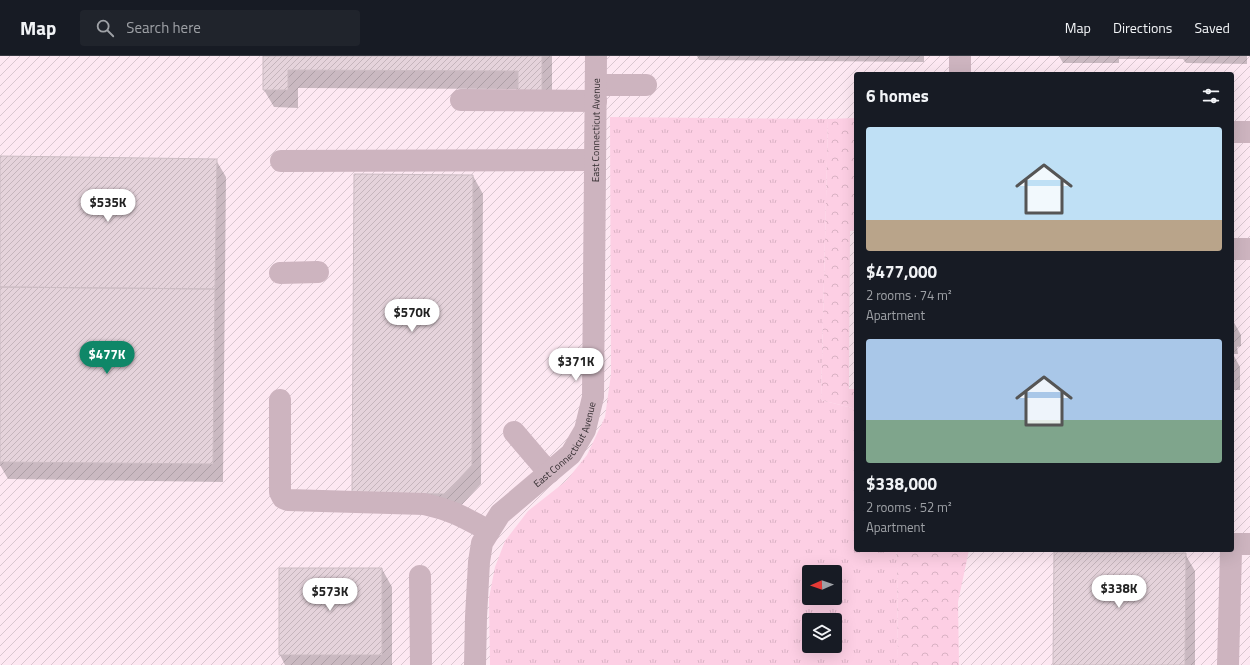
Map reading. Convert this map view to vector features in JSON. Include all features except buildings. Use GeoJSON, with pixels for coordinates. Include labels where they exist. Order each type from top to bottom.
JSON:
{"type":"FeatureCollection","features":[{"type":"Feature","properties":{"kind":"street","name":"East Connecticut Avenue"},"geometry":{"type":"LineString","coordinates":[[475,665],[479,562],[482,543],[500,514],[571,454],[585,430],[593,397],[596,56]]}},
{"type":"Feature","properties":{"kind":"street"},"geometry":{"type":"LineString","coordinates":[[960,56],[960,72]]}},
{"type":"Feature","properties":{"kind":"street"},"geometry":{"type":"LineString","coordinates":[[461,100],[596,93],[646,85]]}},
{"type":"Feature","properties":{"kind":"street"},"geometry":{"type":"LineString","coordinates":[[1234,132],[1250,132]]}},
{"type":"Feature","properties":{"kind":"street"},"geometry":{"type":"LineString","coordinates":[[281,161],[596,160]]}},
{"type":"Feature","properties":{"kind":"street"},"geometry":{"type":"LineString","coordinates":[[1234,249],[1250,249]]}},
{"type":"Feature","properties":{"kind":"street"},"geometry":{"type":"LineString","coordinates":[[280,273],[318,272]]}},
{"type":"Feature","properties":{"kind":"street"},"geometry":{"type":"LineString","coordinates":[[280,400],[280,492],[283,498],[288,500],[424,504],[443,508],[461,515],[489,531]]}},
{"type":"Feature","properties":{"kind":"street"},"geometry":{"type":"LineString","coordinates":[[514,432],[549,473]]}},
{"type":"Feature","properties":{"kind":"street"},"geometry":{"type":"LineString","coordinates":[[1234,544],[1250,544]]}},
{"type":"Feature","properties":{"kind":"street"},"geometry":{"type":"LineString","coordinates":[[1228,665],[1231,552]]}},
{"type":"Feature","properties":{"kind":"street"},"geometry":{"type":"LineString","coordinates":[[420,576],[420,665]]}},
{"type":"Feature","properties":{"kind":"shaded area"},"geometry":{"type":"Polygon","coordinates":[[[0,56],[1250,56],[1250,665],[0,665],[0,56]]]}},
{"type":"Feature","properties":{"kind":"green space"},"geometry":{"type":"Polygon","coordinates":[[[610,117],[828,119],[821,400],[854,408],[854,552],[896,552],[898,665],[490,665],[489,598],[495,567],[505,541],[528,511],[566,481],[587,455],[605,417],[611,374],[610,117]]]}},
{"type":"Feature","properties":{"kind":"green space"},"geometry":{"type":"Polygon","coordinates":[[[854,118],[854,230],[850,231],[849,389],[854,389],[854,408],[821,400],[828,119],[854,118]]]}},
{"type":"Feature","properties":{"kind":"green space"},"geometry":{"type":"Polygon","coordinates":[[[896,552],[969,552],[958,602],[959,665],[898,665],[896,552]]]}}]}
